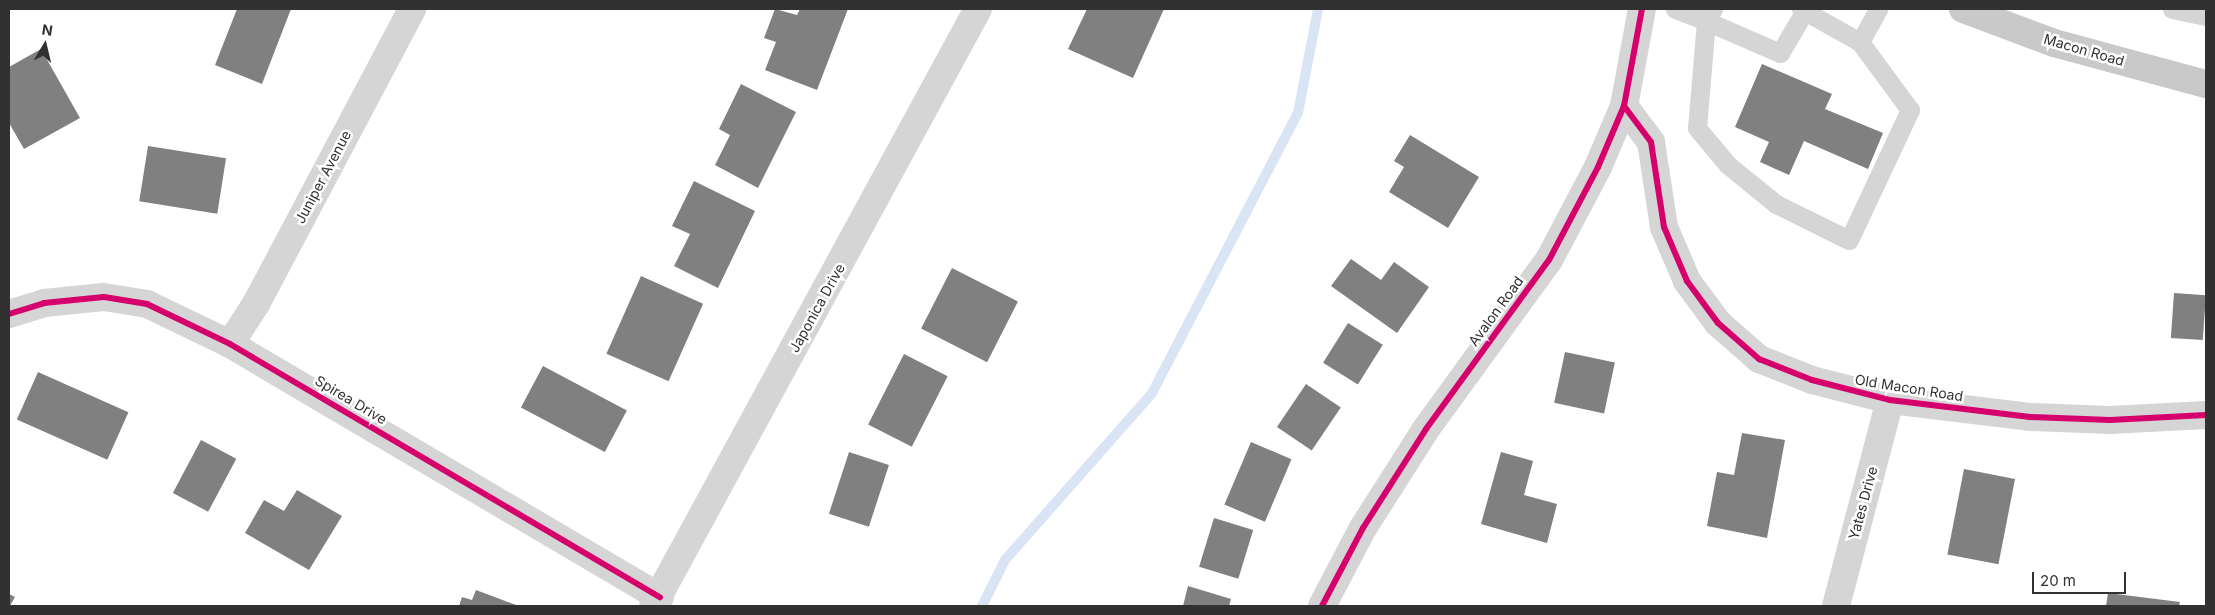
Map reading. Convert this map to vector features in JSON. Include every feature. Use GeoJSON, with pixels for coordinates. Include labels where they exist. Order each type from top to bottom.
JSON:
{"type":"FeatureCollection","features":[{"type":"Feature","properties":{"kind":"main road","name":"Macon Road"},"geometry":{"type":"LineString","coordinates":[[1963,9],[2054,42],[2206,84]]}},
{"type":"Feature","properties":{"kind":"street","name":"Juniper Avenue"},"geometry":{"type":"LineString","coordinates":[[230,344],[256,304],[412,9]]}},
{"type":"Feature","properties":{"kind":"street","name":"Japonica Drive"},"geometry":{"type":"LineString","coordinates":[[657,602],[978,9]]}},
{"type":"Feature","properties":{"kind":"street","name":"Avalon Road"},"geometry":{"type":"LineString","coordinates":[[1322,606],[1363,528],[1426,429],[1549,260],[1598,167],[1624,106],[1642,9]]}},
{"type":"Feature","properties":{"kind":"street","name":"Old Macon Road"},"geometry":{"type":"LineString","coordinates":[[1624,106],[1651,142],[1664,227],[1687,281],[1718,323],[1759,359],[1812,380],[1890,400],[2030,417],[2110,420],[2206,415]]}},
{"type":"Feature","properties":{"kind":"street","name":"Spirea Drive"},"geometry":{"type":"LineString","coordinates":[[9,314],[44,303],[104,297],[147,304],[230,344],[657,602]]}},
{"type":"Feature","properties":{"kind":"street","name":"Yates Drive"},"geometry":{"type":"LineString","coordinates":[[1836,606],[1890,400]]}},
{"type":"Feature","properties":{"kind":"lane"},"geometry":{"type":"LineString","coordinates":[[1675,9],[1710,15],[1780,53],[1804,9],[1860,42],[1910,110],[1849,240],[1776,204],[1728,165],[1697,128],[1710,15]]}},
{"type":"Feature","properties":{"kind":"lane"},"geometry":{"type":"LineString","coordinates":[[1860,42],[1878,9]]}},
{"type":"Feature","properties":{"kind":"lane"},"geometry":{"type":"LineString","coordinates":[[2172,9],[2206,16]]}},
{"type":"Feature","properties":{"kind":"building"},"geometry":{"type":"Polygon","coordinates":[[[237,9],[291,9],[262,84],[215,65],[237,9]]]}},
{"type":"Feature","properties":{"kind":"building"},"geometry":{"type":"Polygon","coordinates":[[[775,9],[797,15],[800,9],[848,9],[817,90],[765,70],[776,42],[764,38],[775,9]]]}},
{"type":"Feature","properties":{"kind":"building"},"geometry":{"type":"Polygon","coordinates":[[[1087,9],[1164,9],[1133,78],[1068,49],[1087,9]]]}},
{"type":"Feature","properties":{"kind":"building"},"geometry":{"type":"Polygon","coordinates":[[[41,49],[80,118],[24,149],[9,123],[9,67],[41,49]]]}},
{"type":"Feature","properties":{"kind":"building"},"geometry":{"type":"Polygon","coordinates":[[[1762,64],[1832,94],[1825,109],[1883,133],[1868,169],[1804,141],[1789,175],[1760,162],[1769,142],[1735,127],[1762,64]]]}},
{"type":"Feature","properties":{"kind":"building"},"geometry":{"type":"Polygon","coordinates":[[[741,84],[796,112],[758,188],[715,165],[730,135],[719,129],[741,84]]]}},
{"type":"Feature","properties":{"kind":"building"},"geometry":{"type":"Polygon","coordinates":[[[1410,135],[1479,177],[1448,228],[1389,192],[1404,167],[1394,161],[1410,135]]]}},
{"type":"Feature","properties":{"kind":"building"},"geometry":{"type":"Polygon","coordinates":[[[148,146],[226,158],[217,214],[139,201],[148,146]]]}},
{"type":"Feature","properties":{"kind":"building"},"geometry":{"type":"Polygon","coordinates":[[[694,181],[755,211],[718,288],[674,266],[690,234],[672,226],[694,181]]]}},
{"type":"Feature","properties":{"kind":"building"},"geometry":{"type":"Polygon","coordinates":[[[1351,259],[1381,280],[1394,262],[1429,287],[1397,333],[1331,286],[1351,259]]]}},
{"type":"Feature","properties":{"kind":"building"},"geometry":{"type":"Polygon","coordinates":[[[952,268],[1018,302],[987,362],[921,329],[952,268]]]}},
{"type":"Feature","properties":{"kind":"building"},"geometry":{"type":"Polygon","coordinates":[[[641,276],[703,304],[669,381],[606,354],[641,276]]]}},
{"type":"Feature","properties":{"kind":"building"},"geometry":{"type":"Polygon","coordinates":[[[2174,293],[2206,295],[2203,340],[2171,338],[2174,293]]]}},
{"type":"Feature","properties":{"kind":"building"},"geometry":{"type":"Polygon","coordinates":[[[1348,323],[1383,345],[1358,385],[1323,363],[1348,323]]]}},
{"type":"Feature","properties":{"kind":"building"},"geometry":{"type":"Polygon","coordinates":[[[1565,352],[1615,363],[1604,413],[1554,403],[1565,352]]]}},
{"type":"Feature","properties":{"kind":"building"},"geometry":{"type":"Polygon","coordinates":[[[904,354],[948,376],[912,447],[868,424],[904,354]]]}},
{"type":"Feature","properties":{"kind":"building"},"geometry":{"type":"Polygon","coordinates":[[[543,366],[627,411],[605,452],[521,407],[543,366]]]}},
{"type":"Feature","properties":{"kind":"building"},"geometry":{"type":"Polygon","coordinates":[[[38,372],[128,412],[107,460],[17,420],[38,372]]]}},
{"type":"Feature","properties":{"kind":"building"},"geometry":{"type":"Polygon","coordinates":[[[1306,384],[1341,407],[1312,451],[1277,427],[1306,384]]]}},
{"type":"Feature","properties":{"kind":"building"},"geometry":{"type":"Polygon","coordinates":[[[1742,433],[1785,440],[1767,538],[1707,526],[1717,472],[1734,475],[1742,433]]]}},
{"type":"Feature","properties":{"kind":"building"},"geometry":{"type":"Polygon","coordinates":[[[201,440],[236,459],[208,512],[173,493],[201,440]]]}},
{"type":"Feature","properties":{"kind":"building"},"geometry":{"type":"Polygon","coordinates":[[[1251,442],[1292,459],[1265,522],[1224,505],[1251,442]]]}},
{"type":"Feature","properties":{"kind":"building"},"geometry":{"type":"Polygon","coordinates":[[[849,452],[889,465],[869,527],[829,514],[849,452]]]}},
{"type":"Feature","properties":{"kind":"building"},"geometry":{"type":"Polygon","coordinates":[[[1501,452],[1533,461],[1524,495],[1557,504],[1547,543],[1481,524],[1501,452]]]}},
{"type":"Feature","properties":{"kind":"building"},"geometry":{"type":"Polygon","coordinates":[[[1964,469],[2015,479],[1998,564],[1947,554],[1964,469]]]}},
{"type":"Feature","properties":{"kind":"building"},"geometry":{"type":"Polygon","coordinates":[[[297,490],[342,516],[309,570],[245,533],[264,500],[284,511],[297,490]]]}},
{"type":"Feature","properties":{"kind":"building"},"geometry":{"type":"Polygon","coordinates":[[[1214,518],[1253,530],[1238,579],[1199,567],[1214,518]]]}},
{"type":"Feature","properties":{"kind":"building"},"geometry":{"type":"Polygon","coordinates":[[[1188,586],[1231,599],[1229,606],[1183,606],[1188,586]]]}},
{"type":"Feature","properties":{"kind":"building"},"geometry":{"type":"Polygon","coordinates":[[[476,590],[519,606],[459,606],[462,597],[472,600],[476,590]]]}},
{"type":"Feature","properties":{"kind":"building"},"geometry":{"type":"Polygon","coordinates":[[[2108,593],[2180,602],[2179,606],[2106,606],[2108,593]]]}},
{"type":"Feature","properties":{"kind":"building"},"geometry":{"type":"Polygon","coordinates":[[[9,594],[15,597],[10,606],[9,606],[9,594]]]}},
{"type":"Feature","properties":{"kind":"waterway"},"geometry":{"type":"LineString","coordinates":[[982,606],[1005,560],[1152,393],[1298,113],[1318,9]]}},
{"type":"Feature","properties":{"kind":"cycle path"},"geometry":{"type":"LineString","coordinates":[[1322,606],[1363,528],[1426,429],[1549,260],[1598,167],[1624,106],[1642,9]]}},
{"type":"Feature","properties":{"kind":"cycle path"},"geometry":{"type":"LineString","coordinates":[[1624,106],[1651,142],[1664,227],[1687,281],[1718,323],[1759,359],[1812,380],[1890,400],[2030,417],[2110,420],[2206,415]]}},
{"type":"Feature","properties":{"kind":"cycle path"},"geometry":{"type":"LineString","coordinates":[[9,314],[44,303],[104,297],[147,304],[230,344],[660,597]]}}]}
